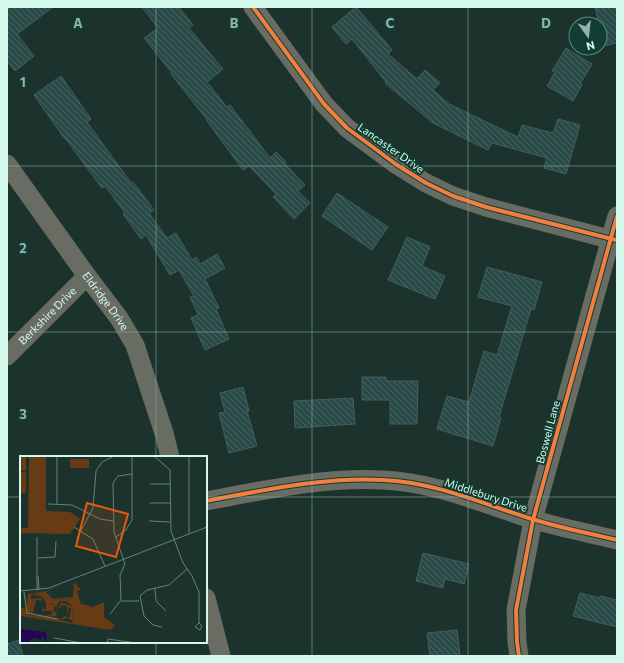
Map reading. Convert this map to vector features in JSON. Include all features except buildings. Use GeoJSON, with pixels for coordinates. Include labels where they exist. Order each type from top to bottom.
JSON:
{"type":"FeatureCollection","features":[{"type":"Feature","properties":{"kind":"street","name":"Lancaster Drive"},"geometry":{"type":"LineString","coordinates":[[253,7],[324,104],[347,128],[397,165],[426,183],[453,196],[486,207],[614,240]]}},
{"type":"Feature","properties":{"kind":"street","name":"Eldridge Drive"},"geometry":{"type":"LineString","coordinates":[[7,164],[119,318],[135,345],[164,433],[170,456]]}},
{"type":"Feature","properties":{"kind":"street","name":"Boswell Lane"},"geometry":{"type":"LineString","coordinates":[[519,656],[516,642],[516,610],[533,520],[614,240],[617,216]]}},
{"type":"Feature","properties":{"kind":"street","name":"Berkshire Drive"},"geometry":{"type":"LineString","coordinates":[[7,356],[87,276]]}},
{"type":"Feature","properties":{"kind":"street","name":"Middlebury Drive"},"geometry":{"type":"LineString","coordinates":[[207,501],[293,484],[334,480],[384,480],[425,485],[533,520],[617,540]]}},
{"type":"Feature","properties":{"kind":"street"},"geometry":{"type":"LineString","coordinates":[[207,602],[222,656]]}},
{"type":"Feature","properties":{"kind":"cycle path"},"geometry":{"type":"LineString","coordinates":[[253,7],[324,104],[347,128],[397,165],[426,183],[453,196],[486,207],[616,240]]}},
{"type":"Feature","properties":{"kind":"cycle path"},"geometry":{"type":"LineString","coordinates":[[519,656],[516,610],[533,520],[617,216]]}},
{"type":"Feature","properties":{"kind":"cycle path"},"geometry":{"type":"LineString","coordinates":[[207,501],[316,482],[338,480],[383,480],[440,489],[543,522],[617,540]]}}]}
